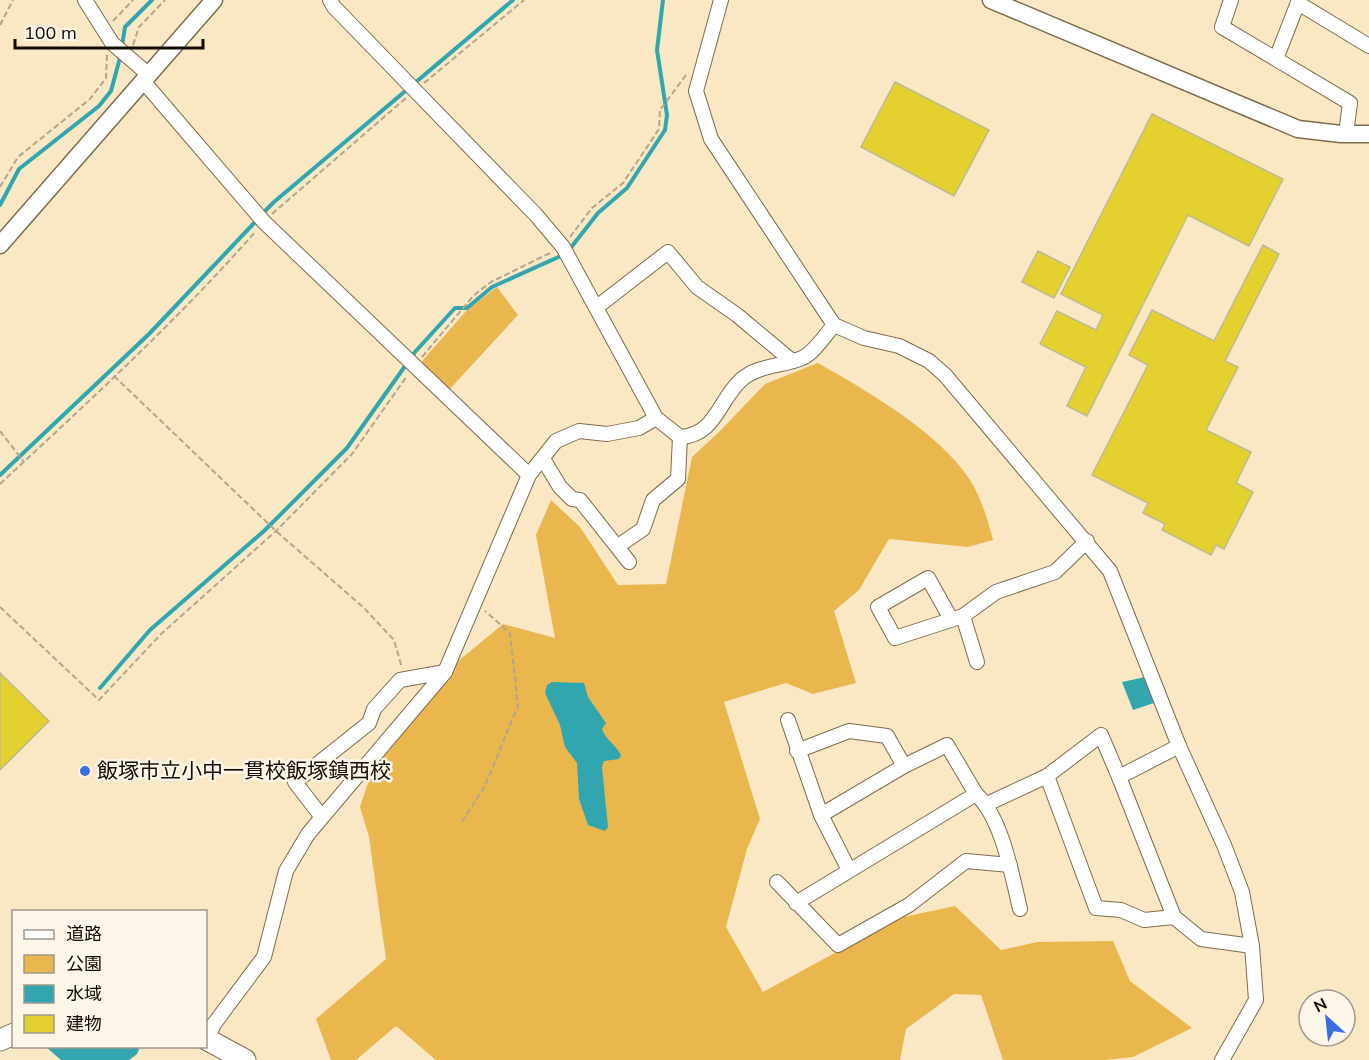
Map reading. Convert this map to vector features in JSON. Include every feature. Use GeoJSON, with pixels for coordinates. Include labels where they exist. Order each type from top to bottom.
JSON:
{"type":"FeatureCollection","features":[{"type":"Feature","properties":{"kind":"main road"},"geometry":{"type":"LineString","coordinates":[[207,1040],[245,1060]]}},
{"type":"Feature","properties":{"kind":"street"},"geometry":{"type":"LineString","coordinates":[[85,0],[109,39],[130,58],[264,222],[529,475]]}},
{"type":"Feature","properties":{"kind":"street"},"geometry":{"type":"LineString","coordinates":[[0,245],[214,0]]}},
{"type":"Feature","properties":{"kind":"street"},"geometry":{"type":"LineString","coordinates":[[330,0],[536,215],[563,247],[656,418],[680,437],[694,436],[706,428],[741,379],[757,371],[805,358],[834,325]]}},
{"type":"Feature","properties":{"kind":"street"},"geometry":{"type":"LineString","coordinates":[[721,0],[696,91],[711,139],[834,325],[864,338],[899,346],[929,361],[945,375],[1110,571],[1179,746],[1224,844],[1242,892],[1252,946],[1256,1000],[1222,1060]]}},
{"type":"Feature","properties":{"kind":"street"},"geometry":{"type":"LineString","coordinates":[[991,0],[1298,129],[1369,134]]}},
{"type":"Feature","properties":{"kind":"street"},"geometry":{"type":"LineString","coordinates":[[1231,0],[1222,27],[1350,103],[1346,134]]}},
{"type":"Feature","properties":{"kind":"street"},"geometry":{"type":"LineString","coordinates":[[1276,59],[1298,1],[1369,46]]}},
{"type":"Feature","properties":{"kind":"street"},"geometry":{"type":"LineString","coordinates":[[597,307],[668,252],[697,287],[737,315],[792,361]]}},
{"type":"Feature","properties":{"kind":"street"},"geometry":{"type":"LineString","coordinates":[[207,1037],[214,1024],[264,957],[286,871],[321,816],[369,764],[445,672],[529,475],[556,441],[579,432],[607,434],[639,428],[656,418]]}},
{"type":"Feature","properties":{"kind":"street"},"geometry":{"type":"LineString","coordinates":[[618,546],[643,529],[653,500],[678,479],[680,437]]}},
{"type":"Feature","properties":{"kind":"street"},"geometry":{"type":"LineString","coordinates":[[543,459],[560,487],[572,500],[580,500],[629,562]]}},
{"type":"Feature","properties":{"kind":"street"},"geometry":{"type":"LineString","coordinates":[[977,662],[957,618],[928,578],[879,607],[895,638],[957,618],[996,592],[1055,572],[1087,541]]}},
{"type":"Feature","properties":{"kind":"street"},"geometry":{"type":"LineString","coordinates":[[321,816],[295,782],[369,723],[374,708],[400,680],[445,672]]}},
{"type":"Feature","properties":{"kind":"street"},"geometry":{"type":"LineString","coordinates":[[788,720],[822,815],[849,870]]}},
{"type":"Feature","properties":{"kind":"street"},"geometry":{"type":"LineString","coordinates":[[798,751],[849,731],[887,736],[904,766]]}},
{"type":"Feature","properties":{"kind":"street"},"geometry":{"type":"LineString","coordinates":[[987,804],[1047,776],[1101,735],[1174,917],[1201,939],[1252,946]]}},
{"type":"Feature","properties":{"kind":"street"},"geometry":{"type":"LineString","coordinates":[[822,815],[904,766],[947,745],[976,794],[987,804],[1010,865],[1020,909]]}},
{"type":"Feature","properties":{"kind":"street"},"geometry":{"type":"LineString","coordinates":[[1119,777],[1179,746]]}},
{"type":"Feature","properties":{"kind":"street"},"geometry":{"type":"LineString","coordinates":[[1047,776],[1096,908],[1121,910],[1144,920],[1174,917]]}},
{"type":"Feature","properties":{"kind":"street"},"geometry":{"type":"LineString","coordinates":[[796,903],[976,794]]}},
{"type":"Feature","properties":{"kind":"street"},"geometry":{"type":"LineString","coordinates":[[777,882],[838,945],[909,905],[966,861],[1010,865]]}},
{"type":"Feature","properties":{"kind":"path"},"geometry":{"type":"LineString","coordinates":[[0,25],[13,0]]}},
{"type":"Feature","properties":{"kind":"path"},"geometry":{"type":"LineString","coordinates":[[0,187],[18,157],[90,99],[106,78],[109,39],[113,22],[133,0]]}},
{"type":"Feature","properties":{"kind":"path"},"geometry":{"type":"LineString","coordinates":[[130,58],[139,27],[165,0]]}},
{"type":"Feature","properties":{"kind":"path"},"geometry":{"type":"LineString","coordinates":[[0,484],[224,268],[284,201],[524,0]]}},
{"type":"Feature","properties":{"kind":"path"},"geometry":{"type":"LineString","coordinates":[[0,607],[99,700],[161,634],[276,531],[352,454],[414,366],[474,295],[490,282],[563,247],[592,208],[623,183],[659,129],[660,110],[687,74]]}},
{"type":"Feature","properties":{"kind":"path"},"geometry":{"type":"LineString","coordinates":[[114,376],[276,531],[364,608],[394,640],[403,664],[400,680]]}},
{"type":"Feature","properties":{"kind":"path"},"geometry":{"type":"LineString","coordinates":[[0,431],[24,462]]}},
{"type":"Feature","properties":{"kind":"path"},"geometry":{"type":"LineString","coordinates":[[462,822],[485,786],[518,706],[510,633],[476,603]]}},
{"type":"Feature","properties":{"kind":"green space"},"geometry":{"type":"Polygon","coordinates":[[[497,287],[518,315],[449,390],[422,366],[423,360],[467,310],[497,287]]]}},
{"type":"Feature","properties":{"kind":"green space"},"geometry":{"type":"Polygon","coordinates":[[[818,363],[901,414],[940,445],[957,462],[974,487],[984,509],[993,540],[968,547],[889,539],[859,590],[834,611],[856,683],[813,694],[786,683],[724,702],[760,819],[747,849],[726,927],[763,992],[899,918],[955,906],[1001,950],[1037,942],[1113,941],[1130,981],[1192,1028],[1133,1057],[1105,1060],[1003,1060],[981,995],[954,994],[906,1029],[900,1060],[436,1060],[396,1026],[356,1060],[331,1060],[316,1019],[386,959],[369,837],[360,807],[378,753],[445,672],[503,624],[555,638],[536,535],[551,500],[580,527],[618,585],[666,584],[692,457],[765,384],[818,363]]]}},
{"type":"Feature","properties":{"kind":"water"},"geometry":{"type":"Polygon","coordinates":[[[1145,677],[1154,703],[1133,710],[1122,682],[1145,677]]]}},
{"type":"Feature","properties":{"kind":"water"},"geometry":{"type":"Polygon","coordinates":[[[552,682],[584,683],[588,697],[606,723],[602,729],[603,733],[621,755],[619,759],[604,761],[602,767],[608,827],[605,831],[588,825],[579,799],[577,763],[565,747],[560,725],[545,693],[547,685],[552,682]]]}},
{"type":"Feature","properties":{"kind":"water"},"geometry":{"type":"Polygon","coordinates":[[[47,1048],[140,1048],[137,1054],[129,1060],[61,1060],[47,1048]]]}},
{"type":"Feature","properties":{"kind":"building"},"geometry":{"type":"Polygon","coordinates":[[[895,82],[989,130],[954,196],[861,147],[895,82]]]}},
{"type":"Feature","properties":{"kind":"building"},"geometry":{"type":"Polygon","coordinates":[[[1152,114],[1283,179],[1249,246],[1188,215],[1087,416],[1067,406],[1086,367],[1040,344],[1057,311],[1096,330],[1103,315],[1061,294],[1152,114]]]}},
{"type":"Feature","properties":{"kind":"building"},"geometry":{"type":"Polygon","coordinates":[[[1263,245],[1279,254],[1225,361],[1238,367],[1206,430],[1251,452],[1236,483],[1253,492],[1224,549],[1216,545],[1211,555],[1162,530],[1165,524],[1143,513],[1148,503],[1092,475],[1148,365],[1129,355],[1152,310],[1214,341],[1263,245]]]}},
{"type":"Feature","properties":{"kind":"building"},"geometry":{"type":"Polygon","coordinates":[[[1038,251],[1070,267],[1054,298],[1022,282],[1038,251]]]}},
{"type":"Feature","properties":{"kind":"building"},"geometry":{"type":"Polygon","coordinates":[[[0,673],[49,721],[0,770],[0,673]]]}},
{"type":"Feature","properties":{"kind":"waterway"},"geometry":{"type":"LineString","coordinates":[[122,46],[125,27],[152,0]]}},
{"type":"Feature","properties":{"kind":"waterway"},"geometry":{"type":"LineString","coordinates":[[262,214],[513,0]]}},
{"type":"Feature","properties":{"kind":"waterway"},"geometry":{"type":"LineString","coordinates":[[569,250],[598,213],[627,188],[665,130],[667,115],[657,50],[663,0]]}},
{"type":"Feature","properties":{"kind":"waterway"},"geometry":{"type":"LineString","coordinates":[[0,205],[19,169],[99,106],[111,91],[121,54]]}},
{"type":"Feature","properties":{"kind":"waterway"},"geometry":{"type":"LineString","coordinates":[[0,475],[149,334],[257,220]]}},
{"type":"Feature","properties":{"kind":"waterway"},"geometry":{"type":"LineString","coordinates":[[100,688],[150,630],[264,531],[347,448],[415,352],[455,308],[467,308],[492,287],[563,255]]}},
{"type":"Feature","properties":{"kind":"place","name":"飯塚市立小中一貫校飯塚鎮西校"},"geometry":{"type":"Point","coordinates":[85,771]}}]}
